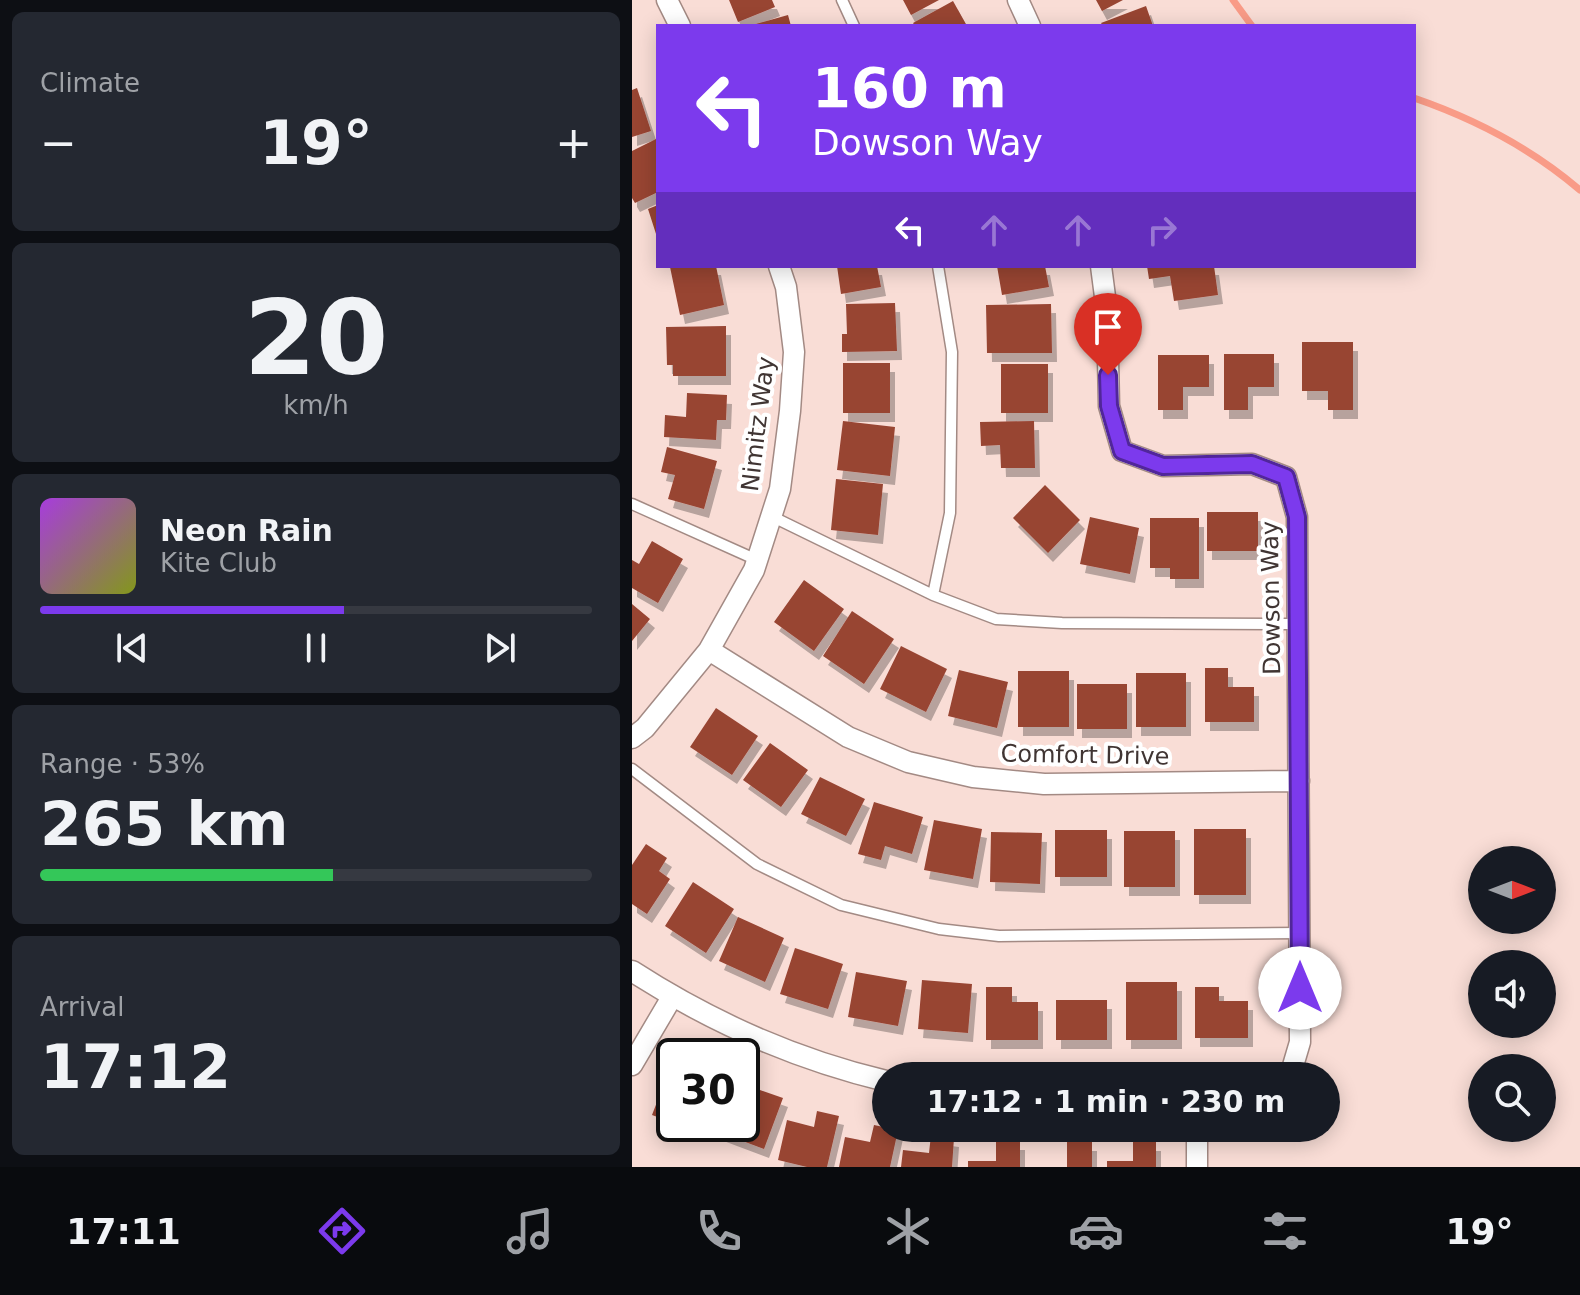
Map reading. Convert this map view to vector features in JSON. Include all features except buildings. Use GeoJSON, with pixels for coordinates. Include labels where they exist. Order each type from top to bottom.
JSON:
{"type":"FeatureCollection","features":[{"type":"Feature","properties":{"kind":"street"},"geometry":{"type":"LineString","coordinates":[[667,0],[679,24]]}},
{"type":"Feature","properties":{"kind":"street"},"geometry":{"type":"LineString","coordinates":[[1018,0],[1029,24]]}},
{"type":"Feature","properties":{"kind":"street","name":"Nimitz Way"},"geometry":{"type":"LineString","coordinates":[[632,738],[645,728],[709,650],[754,570],[771,516],[782,474],[794,352],[786,287],[780,268]]}},
{"type":"Feature","properties":{"kind":"street","name":"Dowson Way"},"geometry":{"type":"LineString","coordinates":[[1101,268],[1107,312],[1109,406],[1122,451],[1163,466],[1252,464],[1286,477],[1297,517],[1300,1042],[1294,1062]]}},
{"type":"Feature","properties":{"kind":"street","name":"Comfort Drive"},"geometry":{"type":"LineString","coordinates":[[709,650],[848,737],[908,762],[973,777],[1044,784],[1299,781]]}},
{"type":"Feature","properties":{"kind":"street"},"geometry":{"type":"LineString","coordinates":[[632,971],[672,997],[742,1033],[801,1057],[872,1077]]}},
{"type":"Feature","properties":{"kind":"street"},"geometry":{"type":"LineString","coordinates":[[632,1065],[672,997]]}},
{"type":"Feature","properties":{"kind":"street"},"geometry":{"type":"LineString","coordinates":[[1197,1142],[1197,1167]]}},
{"type":"Feature","properties":{"kind":"lane"},"geometry":{"type":"LineString","coordinates":[[842,0],[853,24]]}},
{"type":"Feature","properties":{"kind":"lane"},"geometry":{"type":"LineString","coordinates":[[933,595],[950,513],[952,352],[938,268]]}},
{"type":"Feature","properties":{"kind":"lane"},"geometry":{"type":"LineString","coordinates":[[632,504],[757,560]]}},
{"type":"Feature","properties":{"kind":"lane"},"geometry":{"type":"LineString","coordinates":[[771,516],[933,595],[996,619],[1062,623],[1298,624]]}},
{"type":"Feature","properties":{"kind":"lane"},"geometry":{"type":"LineString","coordinates":[[632,769],[757,864],[841,905],[939,929],[999,936],[1300,933]]}},
{"type":"Feature","properties":{"kind":"waterway"},"geometry":{"type":"LineString","coordinates":[[1233,0],[1251,24]]}},
{"type":"Feature","properties":{"kind":"waterway"},"geometry":{"type":"LineString","coordinates":[[1416,99],[1502,136],[1580,190]]}},
{"type":"Feature","properties":{"kind":"route"},"geometry":{"type":"LineString","coordinates":[[1108,375],[1109,406],[1122,451],[1163,466],[1252,464],[1286,477],[1297,517],[1300,988]]}}]}
